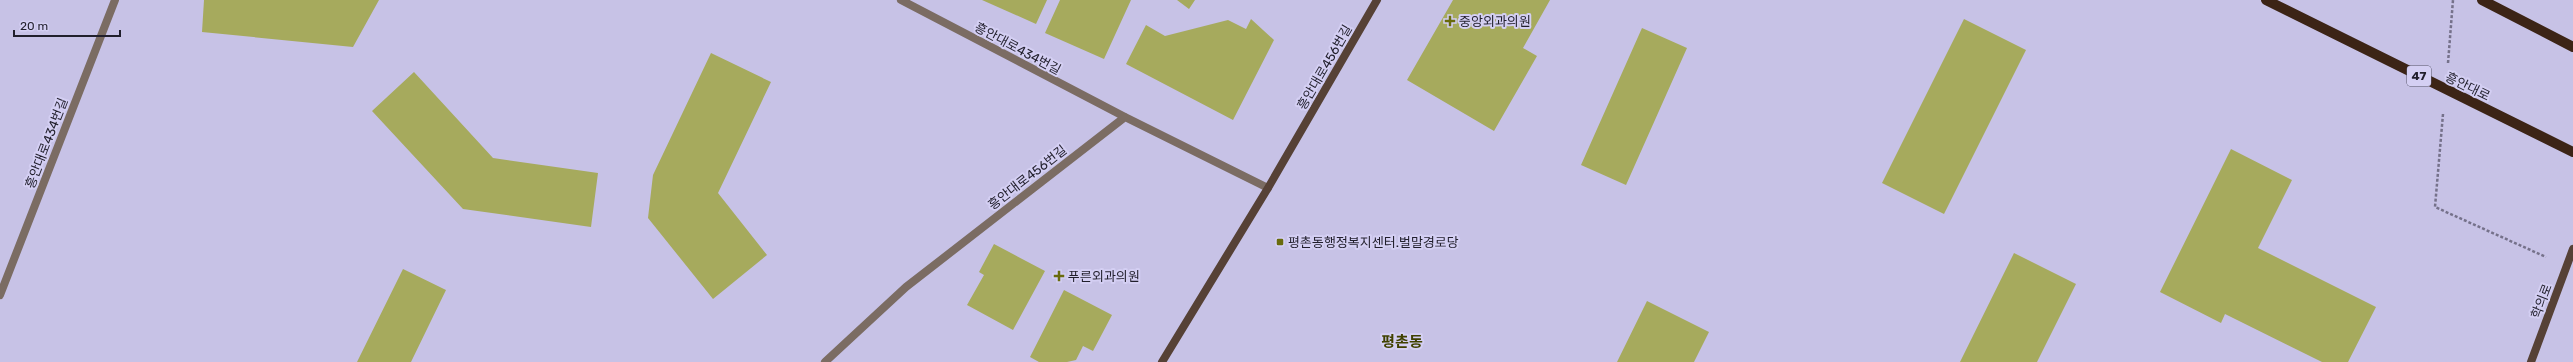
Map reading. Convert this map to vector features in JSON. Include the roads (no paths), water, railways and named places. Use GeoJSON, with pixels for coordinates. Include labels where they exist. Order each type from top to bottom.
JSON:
{"type":"FeatureCollection","features":[{"type":"Feature","properties":{"kind":"main road","name":"흥안대로"},"geometry":{"type":"LineString","coordinates":[[2266,0],[2573,152]]}},
{"type":"Feature","properties":{"kind":"main road"},"geometry":{"type":"LineString","coordinates":[[2482,0],[2573,47]]}},
{"type":"Feature","properties":{"kind":"street","name":"흥안대로434번길"},"geometry":{"type":"LineString","coordinates":[[0,295],[115,0]]}},
{"type":"Feature","properties":{"kind":"street","name":"흥안대로434번길"},"geometry":{"type":"LineString","coordinates":[[901,0],[1124,117]]}},
{"type":"Feature","properties":{"kind":"street","name":"흥안대로456번길"},"geometry":{"type":"LineString","coordinates":[[1162,362],[1268,188],[1377,0]]}},
{"type":"Feature","properties":{"kind":"street"},"geometry":{"type":"LineString","coordinates":[[1124,117],[1268,188]]}},
{"type":"Feature","properties":{"kind":"street","name":"흥안대로456번길"},"geometry":{"type":"LineString","coordinates":[[825,362],[906,287],[1124,117]]}},
{"type":"Feature","properties":{"kind":"street","name":"학의로"},"geometry":{"type":"LineString","coordinates":[[2531,362],[2573,249]]}},
{"type":"Feature","properties":{"kind":"place","name":"중앙외과의원"},"geometry":{"type":"Point","coordinates":[1450,21]}},
{"type":"Feature","properties":{"kind":"place","name":"평촌동행정복지센터.벌말경로당"},"geometry":{"type":"Point","coordinates":[1280,242]}},
{"type":"Feature","properties":{"kind":"place","name":"푸른외과의원"},"geometry":{"type":"Point","coordinates":[1059,276]}},
{"type":"Feature","properties":{"kind":"district","name":"평촌동"},"geometry":{"type":"Point","coordinates":[1402,342]}}]}
